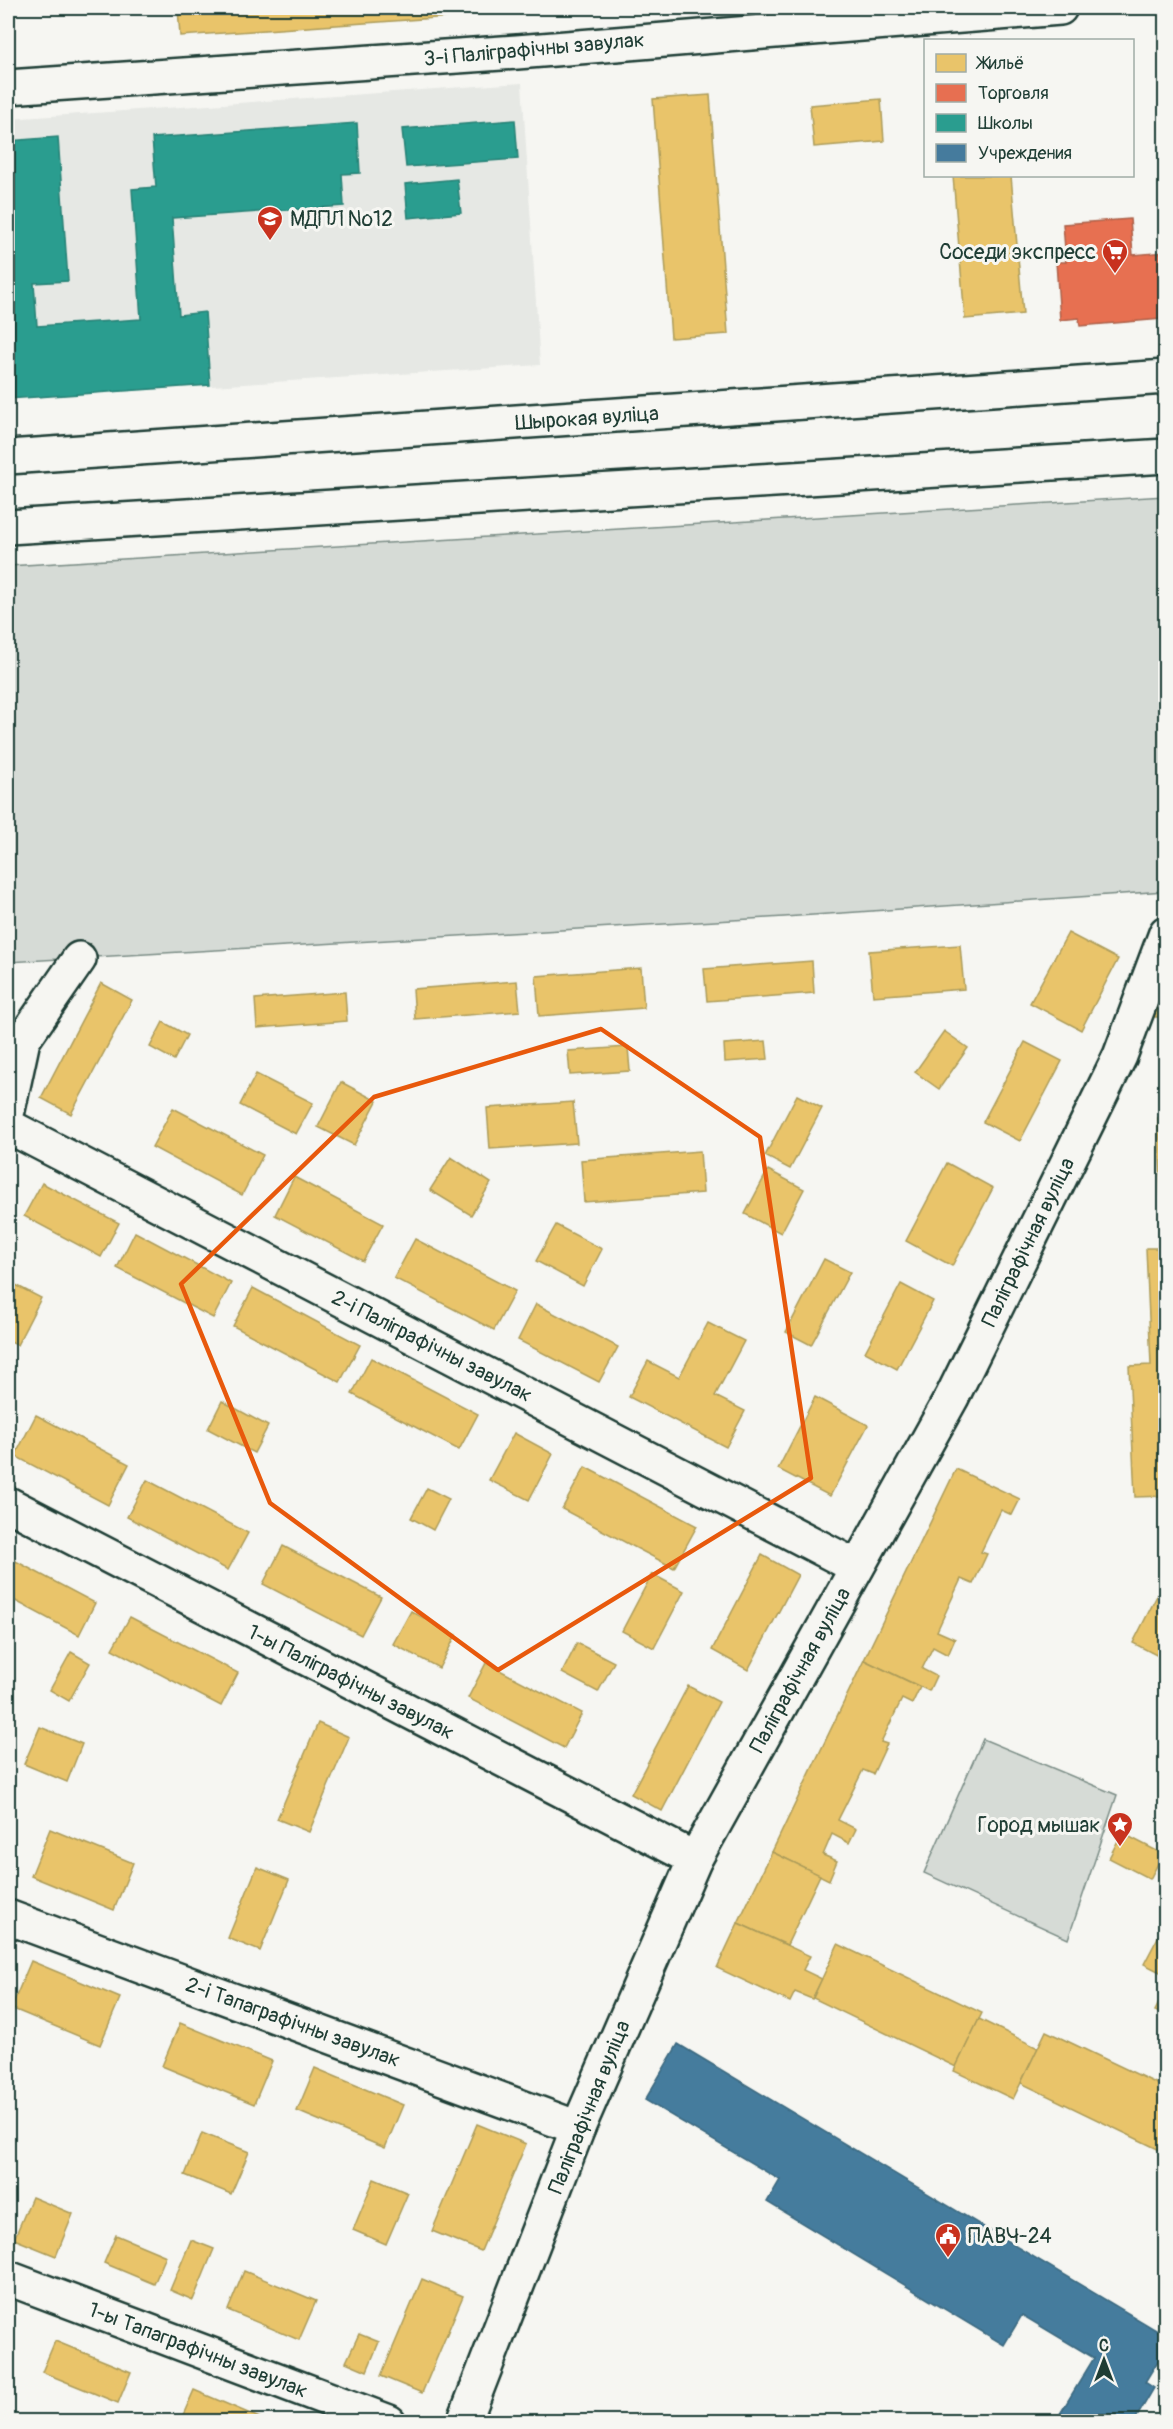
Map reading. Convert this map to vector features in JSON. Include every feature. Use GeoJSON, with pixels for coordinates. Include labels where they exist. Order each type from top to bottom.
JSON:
{"type":"FeatureCollection","features":[{"type":"Feature","properties":{"kind":"street","name":"3-і Паліграфічны завулак"},"geometry":{"type":"LineString","coordinates":[[8,87],[517,52],[1060,8]]}},
{"type":"Feature","properties":{"kind":"street","name":"Шырокая вуліца"},"geometry":{"type":"LineString","coordinates":[[8,457],[1166,377]]}},
{"type":"Feature","properties":{"kind":"street"},"geometry":{"type":"LineString","coordinates":[[8,527],[1166,456]]}},
{"type":"Feature","properties":{"kind":"street","name":"Паліграфічная вуліца"},"geometry":{"type":"LineString","coordinates":[[464,2421],[578,2128],[695,1859],[952,1397],[1120,1056],[1166,933]]}},
{"type":"Feature","properties":{"kind":"street"},"geometry":{"type":"LineString","coordinates":[[8,1110],[23,1040],[79,959]]}},
{"type":"Feature","properties":{"kind":"street","name":"2-і Паліграфічны завулак"},"geometry":{"type":"LineString","coordinates":[[8,1126],[857,1567]]}},
{"type":"Feature","properties":{"kind":"street","name":"1-ы Паліграфічны завулак"},"geometry":{"type":"LineString","coordinates":[[8,1504],[695,1859]]}},
{"type":"Feature","properties":{"kind":"street","name":"2-і Тапаграфічны завулак"},"geometry":{"type":"LineString","coordinates":[[8,1917],[578,2128]]}},
{"type":"Feature","properties":{"kind":"street","name":"1-ы Тапаграфічны завулак"},"geometry":{"type":"LineString","coordinates":[[8,2278],[389,2421]]}},
{"type":"Feature","properties":{"kind":"highlighted area"},"geometry":{"type":"Polygon","coordinates":[[[601,1029],[760,1137],[811,1478],[498,1670],[270,1503],[181,1284],[374,1097],[601,1029]]]}},
{"type":"Feature","properties":{"kind":"shaded area","name":"МДПЛ №12"},"geometry":{"type":"Polygon","coordinates":[[[522,83],[540,365],[8,399],[8,119],[522,83]]]}},
{"type":"Feature","properties":{"kind":"shaded area"},"geometry":{"type":"Polygon","coordinates":[[[1165,496],[1165,891],[784,917],[8,962],[8,566],[1165,496]]]}},
{"type":"Feature","properties":{"kind":"shaded area"},"geometry":{"type":"Polygon","coordinates":[[[983,1739],[1117,1795],[1068,1939],[924,1873],[983,1739]]]}},
{"type":"Feature","properties":{"kind":"building: Жильё"},"geometry":{"type":"Polygon","coordinates":[[[178,8],[449,8],[450,17],[180,36],[178,8]]]}},
{"type":"Feature","properties":{"kind":"building: Жильё"},"geometry":{"type":"Polygon","coordinates":[[[710,95],[728,334],[671,338],[653,99],[710,95]]]}},
{"type":"Feature","properties":{"kind":"building: Жильё"},"geometry":{"type":"Polygon","coordinates":[[[881,99],[884,141],[814,147],[810,105],[881,99]]]}},
{"type":"Feature","properties":{"kind":"building: Жильё"},"geometry":{"type":"Polygon","coordinates":[[[953,177],[1011,177],[1023,314],[965,319],[953,177]]]}},
{"type":"Feature","properties":{"kind":"building: Жильё"},"geometry":{"type":"Polygon","coordinates":[[[1068,933],[1118,959],[1081,1030],[1030,1003],[1068,933]]]}},
{"type":"Feature","properties":{"kind":"building: Жильё"},"geometry":{"type":"Polygon","coordinates":[[[960,945],[964,989],[873,996],[869,951],[960,945]]]}},
{"type":"Feature","properties":{"kind":"building: Жильё"},"geometry":{"type":"Polygon","coordinates":[[[812,961],[814,993],[707,1001],[704,969],[812,961]]]}},
{"type":"Feature","properties":{"kind":"building: Жильё"},"geometry":{"type":"Polygon","coordinates":[[[641,968],[644,1008],[539,1016],[536,976],[641,968]]]}},
{"type":"Feature","properties":{"kind":"building: Жильё"},"geometry":{"type":"Polygon","coordinates":[[[517,981],[520,1011],[415,1019],[413,989],[517,981]]]}},
{"type":"Feature","properties":{"kind":"building: Жильё"},"geometry":{"type":"Polygon","coordinates":[[[101,983],[132,1000],[71,1114],[41,1098],[101,983]]]}},
{"type":"Feature","properties":{"kind":"building: Жильё"},"geometry":{"type":"Polygon","coordinates":[[[345,992],[347,1021],[257,1028],[255,999],[345,992]]]}},
{"type":"Feature","properties":{"kind":"building: Жильё"},"geometry":{"type":"Polygon","coordinates":[[[1154,997],[1166,997],[1166,1017],[1153,1017],[1154,997]]]}},
{"type":"Feature","properties":{"kind":"building: Жильё"},"geometry":{"type":"Polygon","coordinates":[[[163,1022],[187,1035],[174,1060],[150,1047],[163,1022]]]}},
{"type":"Feature","properties":{"kind":"building: Жильё"},"geometry":{"type":"Polygon","coordinates":[[[944,1031],[968,1048],[939,1089],[915,1072],[944,1031]]]}},
{"type":"Feature","properties":{"kind":"building: Жильё"},"geometry":{"type":"Polygon","coordinates":[[[766,1041],[768,1059],[725,1062],[724,1044],[766,1041]]]}},
{"type":"Feature","properties":{"kind":"building: Жильё"},"geometry":{"type":"Polygon","coordinates":[[[1025,1042],[1062,1061],[1020,1141],[983,1122],[1025,1042]]]}},
{"type":"Feature","properties":{"kind":"building: Жильё"},"geometry":{"type":"Polygon","coordinates":[[[628,1047],[630,1071],[570,1075],[568,1051],[628,1047]]]}},
{"type":"Feature","properties":{"kind":"building: Жильё"},"geometry":{"type":"Polygon","coordinates":[[[256,1074],[313,1103],[296,1134],[240,1105],[256,1074]]]}},
{"type":"Feature","properties":{"kind":"building: Жильё"},"geometry":{"type":"Polygon","coordinates":[[[341,1082],[377,1101],[354,1145],[318,1127],[341,1082]]]}},
{"type":"Feature","properties":{"kind":"building: Жильё"},"geometry":{"type":"Polygon","coordinates":[[[797,1095],[822,1108],[790,1169],[765,1156],[797,1095]]]}},
{"type":"Feature","properties":{"kind":"building: Жильё"},"geometry":{"type":"Polygon","coordinates":[[[573,1102],[577,1143],[490,1149],[487,1108],[573,1102]]]}},
{"type":"Feature","properties":{"kind":"building: Жильё"},"geometry":{"type":"Polygon","coordinates":[[[173,1108],[263,1155],[242,1195],[152,1147],[173,1108]]]}},
{"type":"Feature","properties":{"kind":"building: Жильё"},"geometry":{"type":"Polygon","coordinates":[[[1166,1117],[1166,1496],[1135,1497],[1129,1366],[1151,1365],[1146,1248],[1164,1248],[1158,1118],[1166,1117]]]}},
{"type":"Feature","properties":{"kind":"building: Жильё"},"geometry":{"type":"Polygon","coordinates":[[[700,1151],[703,1193],[584,1202],[581,1160],[700,1151]]]}},
{"type":"Feature","properties":{"kind":"building: Жильё"},"geometry":{"type":"Polygon","coordinates":[[[451,1157],[491,1183],[471,1215],[430,1190],[451,1157]]]}},
{"type":"Feature","properties":{"kind":"building: Жильё"},"geometry":{"type":"Polygon","coordinates":[[[947,1163],[993,1188],[952,1266],[906,1241],[947,1163]]]}},
{"type":"Feature","properties":{"kind":"building: Жильё"},"geometry":{"type":"Polygon","coordinates":[[[768,1170],[804,1189],[781,1233],[745,1214],[768,1170]]]}},
{"type":"Feature","properties":{"kind":"building: Жильё"},"geometry":{"type":"Polygon","coordinates":[[[294,1177],[383,1224],[363,1261],[275,1215],[294,1177]]]}},
{"type":"Feature","properties":{"kind":"building: Жильё"},"geometry":{"type":"Polygon","coordinates":[[[42,1183],[119,1223],[101,1257],[24,1216],[42,1183]]]}},
{"type":"Feature","properties":{"kind":"building: Жильё"},"geometry":{"type":"Polygon","coordinates":[[[556,1225],[602,1249],[583,1286],[536,1261],[556,1225]]]}},
{"type":"Feature","properties":{"kind":"building: Жильё"},"geometry":{"type":"Polygon","coordinates":[[[135,1232],[231,1283],[213,1318],[117,1268],[135,1232]]]}},
{"type":"Feature","properties":{"kind":"building: Жильё"},"geometry":{"type":"Polygon","coordinates":[[[415,1239],[515,1291],[494,1330],[394,1278],[415,1239]]]}},
{"type":"Feature","properties":{"kind":"building: Жильё"},"geometry":{"type":"Polygon","coordinates":[[[824,1259],[850,1272],[811,1345],[786,1332],[824,1259]]]}},
{"type":"Feature","properties":{"kind":"building: Жильё"},"geometry":{"type":"Polygon","coordinates":[[[8,1281],[41,1298],[17,1345],[8,1341],[8,1281]]]}},
{"type":"Feature","properties":{"kind":"building: Жильё"},"geometry":{"type":"Polygon","coordinates":[[[901,1284],[933,1301],[897,1369],[865,1352],[901,1284]]]}},
{"type":"Feature","properties":{"kind":"building: Жильё"},"geometry":{"type":"Polygon","coordinates":[[[253,1288],[360,1345],[340,1382],[233,1326],[253,1288]]]}},
{"type":"Feature","properties":{"kind":"building: Жильё"},"geometry":{"type":"Polygon","coordinates":[[[536,1304],[618,1347],[599,1382],[518,1340],[536,1304]]]}},
{"type":"Feature","properties":{"kind":"building: Жильё"},"geometry":{"type":"Polygon","coordinates":[[[708,1323],[744,1341],[715,1396],[745,1411],[726,1447],[629,1397],[648,1361],[679,1377],[708,1323]]]}},
{"type":"Feature","properties":{"kind":"building: Жильё"},"geometry":{"type":"Polygon","coordinates":[[[371,1358],[478,1414],[459,1450],[352,1394],[371,1358]]]}},
{"type":"Feature","properties":{"kind":"building: Жильё"},"geometry":{"type":"Polygon","coordinates":[[[815,1397],[868,1425],[830,1496],[778,1469],[815,1397]]]}},
{"type":"Feature","properties":{"kind":"building: Жильё"},"geometry":{"type":"Polygon","coordinates":[[[222,1401],[268,1426],[254,1453],[208,1429],[222,1401]]]}},
{"type":"Feature","properties":{"kind":"building: Жильё"},"geometry":{"type":"Polygon","coordinates":[[[36,1415],[129,1464],[108,1505],[15,1456],[36,1415]]]}},
{"type":"Feature","properties":{"kind":"building: Жильё"},"geometry":{"type":"Polygon","coordinates":[[[514,1433],[553,1454],[529,1500],[489,1480],[514,1433]]]}},
{"type":"Feature","properties":{"kind":"building: Жильё"},"geometry":{"type":"Polygon","coordinates":[[[585,1467],[697,1526],[674,1568],[562,1509],[585,1467]]]}},
{"type":"Feature","properties":{"kind":"building: Жильё"},"geometry":{"type":"Polygon","coordinates":[[[956,1469],[1020,1499],[1012,1515],[1001,1510],[981,1552],[987,1554],[973,1584],[961,1579],[937,1631],[955,1639],[948,1655],[933,1647],[922,1669],[936,1676],[929,1691],[864,1660],[956,1469]]]}},
{"type":"Feature","properties":{"kind":"building: Жильё"},"geometry":{"type":"Polygon","coordinates":[[[147,1480],[248,1533],[228,1570],[127,1517],[147,1480]]]}},
{"type":"Feature","properties":{"kind":"building: Жильё"},"geometry":{"type":"Polygon","coordinates":[[[427,1488],[449,1499],[433,1530],[411,1518],[427,1488]]]}},
{"type":"Feature","properties":{"kind":"building: Жильё"},"geometry":{"type":"Polygon","coordinates":[[[283,1546],[381,1597],[361,1635],[263,1584],[283,1546]]]}},
{"type":"Feature","properties":{"kind":"building: Жильё"},"geometry":{"type":"Polygon","coordinates":[[[762,1555],[798,1575],[748,1670],[712,1650],[762,1555]]]}},
{"type":"Feature","properties":{"kind":"building: Жильё"},"geometry":{"type":"Polygon","coordinates":[[[8,1557],[95,1603],[79,1635],[8,1597],[8,1557]]]}},
{"type":"Feature","properties":{"kind":"building: Жильё"},"geometry":{"type":"Polygon","coordinates":[[[652,1574],[684,1591],[654,1648],[622,1631],[652,1574]]]}},
{"type":"Feature","properties":{"kind":"building: Жильё"},"geometry":{"type":"Polygon","coordinates":[[[1166,1580],[1166,1660],[1133,1643],[1166,1580]]]}},
{"type":"Feature","properties":{"kind":"building: Жильё"},"geometry":{"type":"Polygon","coordinates":[[[411,1611],[456,1635],[439,1668],[393,1644],[411,1611]]]}},
{"type":"Feature","properties":{"kind":"building: Жильё"},"geometry":{"type":"Polygon","coordinates":[[[130,1617],[238,1673],[221,1706],[112,1649],[130,1617]]]}},
{"type":"Feature","properties":{"kind":"building: Жильё"},"geometry":{"type":"Polygon","coordinates":[[[577,1643],[614,1662],[598,1692],[562,1673],[577,1643]]]}},
{"type":"Feature","properties":{"kind":"building: Жильё"},"geometry":{"type":"Polygon","coordinates":[[[71,1652],[90,1663],[69,1701],[50,1690],[71,1652]]]}},
{"type":"Feature","properties":{"kind":"building: Жильё"},"geometry":{"type":"Polygon","coordinates":[[[864,1660],[920,1687],[912,1704],[902,1699],[881,1742],[887,1744],[873,1774],[863,1770],[838,1820],[856,1829],[849,1843],[832,1834],[823,1855],[837,1861],[829,1880],[772,1852],[864,1660]]]}},
{"type":"Feature","properties":{"kind":"building: Жильё"},"geometry":{"type":"Polygon","coordinates":[[[486,1663],[582,1713],[564,1748],[468,1698],[486,1663]]]}},
{"type":"Feature","properties":{"kind":"building: Жильё"},"geometry":{"type":"Polygon","coordinates":[[[688,1686],[719,1702],[662,1811],[631,1794],[688,1686]]]}},
{"type":"Feature","properties":{"kind":"building: Жильё"},"geometry":{"type":"Polygon","coordinates":[[[318,1723],[349,1737],[309,1832],[277,1819],[318,1723]]]}},
{"type":"Feature","properties":{"kind":"building: Жильё"},"geometry":{"type":"Polygon","coordinates":[[[40,1727],[82,1744],[67,1782],[24,1764],[40,1727]]]}},
{"type":"Feature","properties":{"kind":"building: Жильё"},"geometry":{"type":"Polygon","coordinates":[[[50,1829],[133,1863],[114,1910],[31,1876],[50,1829]]]}},
{"type":"Feature","properties":{"kind":"building: Жильё"},"geometry":{"type":"Polygon","coordinates":[[[1122,1833],[1163,1854],[1150,1879],[1109,1858],[1122,1833]]]}},
{"type":"Feature","properties":{"kind":"building: Жильё"},"geometry":{"type":"Polygon","coordinates":[[[772,1852],[820,1875],[787,1945],[738,1923],[772,1852]]]}},
{"type":"Feature","properties":{"kind":"building: Жильё"},"geometry":{"type":"Polygon","coordinates":[[[257,1867],[289,1880],[260,1951],[228,1938],[257,1867]]]}},
{"type":"Feature","properties":{"kind":"building: Жильё"},"geometry":{"type":"Polygon","coordinates":[[[1166,1922],[1166,1975],[1144,1964],[1166,1922]]]}},
{"type":"Feature","properties":{"kind":"building: Жильё"},"geometry":{"type":"Polygon","coordinates":[[[738,1923],[810,1956],[803,1970],[822,1979],[812,1999],[795,1992],[790,2002],[717,1968],[738,1923]]]}},
{"type":"Feature","properties":{"kind":"building: Жильё"},"geometry":{"type":"Polygon","coordinates":[[[838,1944],[982,2013],[956,2067],[813,1998],[838,1944]]]}},
{"type":"Feature","properties":{"kind":"building: Жильё"},"geometry":{"type":"Polygon","coordinates":[[[31,1961],[120,1998],[100,2045],[11,2008],[31,1961]]]}},
{"type":"Feature","properties":{"kind":"building: Жильё"},"geometry":{"type":"Polygon","coordinates":[[[1166,1989],[1166,2016],[1155,2011],[1166,1989]]]}},
{"type":"Feature","properties":{"kind":"building: Жильё"},"geometry":{"type":"Polygon","coordinates":[[[979,2019],[1038,2048],[1013,2099],[954,2071],[979,2019]]]}},
{"type":"Feature","properties":{"kind":"building: Жильё"},"geometry":{"type":"Polygon","coordinates":[[[180,2023],[272,2061],[254,2104],[162,2066],[180,2023]]]}},
{"type":"Feature","properties":{"kind":"building: Жильё"},"geometry":{"type":"Polygon","coordinates":[[[1046,2031],[1166,2088],[1166,2153],[1021,2083],[1046,2031]]]}},
{"type":"Feature","properties":{"kind":"building: Жильё"},"geometry":{"type":"Polygon","coordinates":[[[315,2068],[403,2105],[385,2148],[297,2111],[315,2068]]]}},
{"type":"Feature","properties":{"kind":"building: Жильё"},"geometry":{"type":"Polygon","coordinates":[[[477,2124],[526,2144],[481,2251],[432,2231],[477,2124]]]}},
{"type":"Feature","properties":{"kind":"building: Жильё"},"geometry":{"type":"Polygon","coordinates":[[[202,2133],[249,2152],[231,2194],[185,2175],[202,2133]]]}},
{"type":"Feature","properties":{"kind":"building: Жильё"},"geometry":{"type":"Polygon","coordinates":[[[374,2179],[408,2193],[386,2244],[353,2230],[374,2179]]]}},
{"type":"Feature","properties":{"kind":"building: Жильё"},"geometry":{"type":"Polygon","coordinates":[[[32,2197],[73,2214],[56,2256],[14,2239],[32,2197]]]}},
{"type":"Feature","properties":{"kind":"building: Жильё"},"geometry":{"type":"Polygon","coordinates":[[[116,2235],[166,2256],[154,2284],[104,2263],[116,2235]]]}},
{"type":"Feature","properties":{"kind":"building: Жильё"},"geometry":{"type":"Polygon","coordinates":[[[191,2240],[214,2249],[193,2300],[170,2290],[191,2240]]]}},
{"type":"Feature","properties":{"kind":"building: Жильё"},"geometry":{"type":"Polygon","coordinates":[[[244,2271],[316,2301],[299,2340],[228,2310],[244,2271]]]}},
{"type":"Feature","properties":{"kind":"building: Жильё"},"geometry":{"type":"Polygon","coordinates":[[[422,2279],[463,2296],[422,2393],[381,2376],[422,2279]]]}},
{"type":"Feature","properties":{"kind":"building: Жильё"},"geometry":{"type":"Polygon","coordinates":[[[359,2334],[379,2342],[367,2371],[346,2362],[359,2334]]]}},
{"type":"Feature","properties":{"kind":"building: Жильё"},"geometry":{"type":"Polygon","coordinates":[[[55,2341],[131,2372],[118,2403],[42,2372],[55,2341]]]}},
{"type":"Feature","properties":{"kind":"building: Жильё"},"geometry":{"type":"Polygon","coordinates":[[[194,2390],[269,2422],[180,2422],[194,2390]]]}},
{"type":"Feature","properties":{"kind":"building: Торговля"},"geometry":{"type":"Polygon","coordinates":[[[1130,219],[1133,255],[1166,252],[1166,313],[1162,313],[1162,319],[1080,326],[1079,318],[1060,320],[1056,262],[1066,262],[1063,224],[1130,219]]]}},
{"type":"Feature","properties":{"kind":"building: Школы"},"geometry":{"type":"Polygon","coordinates":[[[515,120],[518,159],[406,167],[402,129],[515,120]]]}},
{"type":"Feature","properties":{"kind":"building: Школы"},"geometry":{"type":"Polygon","coordinates":[[[357,123],[360,173],[342,174],[344,206],[172,218],[179,315],[205,312],[210,385],[8,399],[8,141],[58,137],[68,281],[34,283],[37,326],[141,319],[132,189],[156,187],[152,138],[357,123]]]}},
{"type":"Feature","properties":{"kind":"building: Школы"},"geometry":{"type":"Polygon","coordinates":[[[457,179],[461,213],[408,218],[405,184],[457,179]]]}},
{"type":"Feature","properties":{"kind":"building: Учреждения","name":"ПАВЧ-24"},"geometry":{"type":"Polygon","coordinates":[[[678,2044],[1166,2336],[1166,2348],[1145,2382],[1154,2388],[1134,2422],[1055,2422],[1094,2358],[1022,2315],[1004,2345],[767,2202],[780,2180],[645,2100],[678,2044]]]}},
{"type":"Feature","properties":{"kind":"place","name":"МДПЛ №12"},"geometry":{"type":"Point","coordinates":[270,242]}},
{"type":"Feature","properties":{"kind":"place","name":"Соседи экспресс"},"geometry":{"type":"Point","coordinates":[1115,275]}},
{"type":"Feature","properties":{"kind":"place","name":"Город мышак"},"geometry":{"type":"Point","coordinates":[1120,1848]}},
{"type":"Feature","properties":{"kind":"place","name":"ПАВЧ-24"},"geometry":{"type":"Point","coordinates":[948,2259]}}]}
